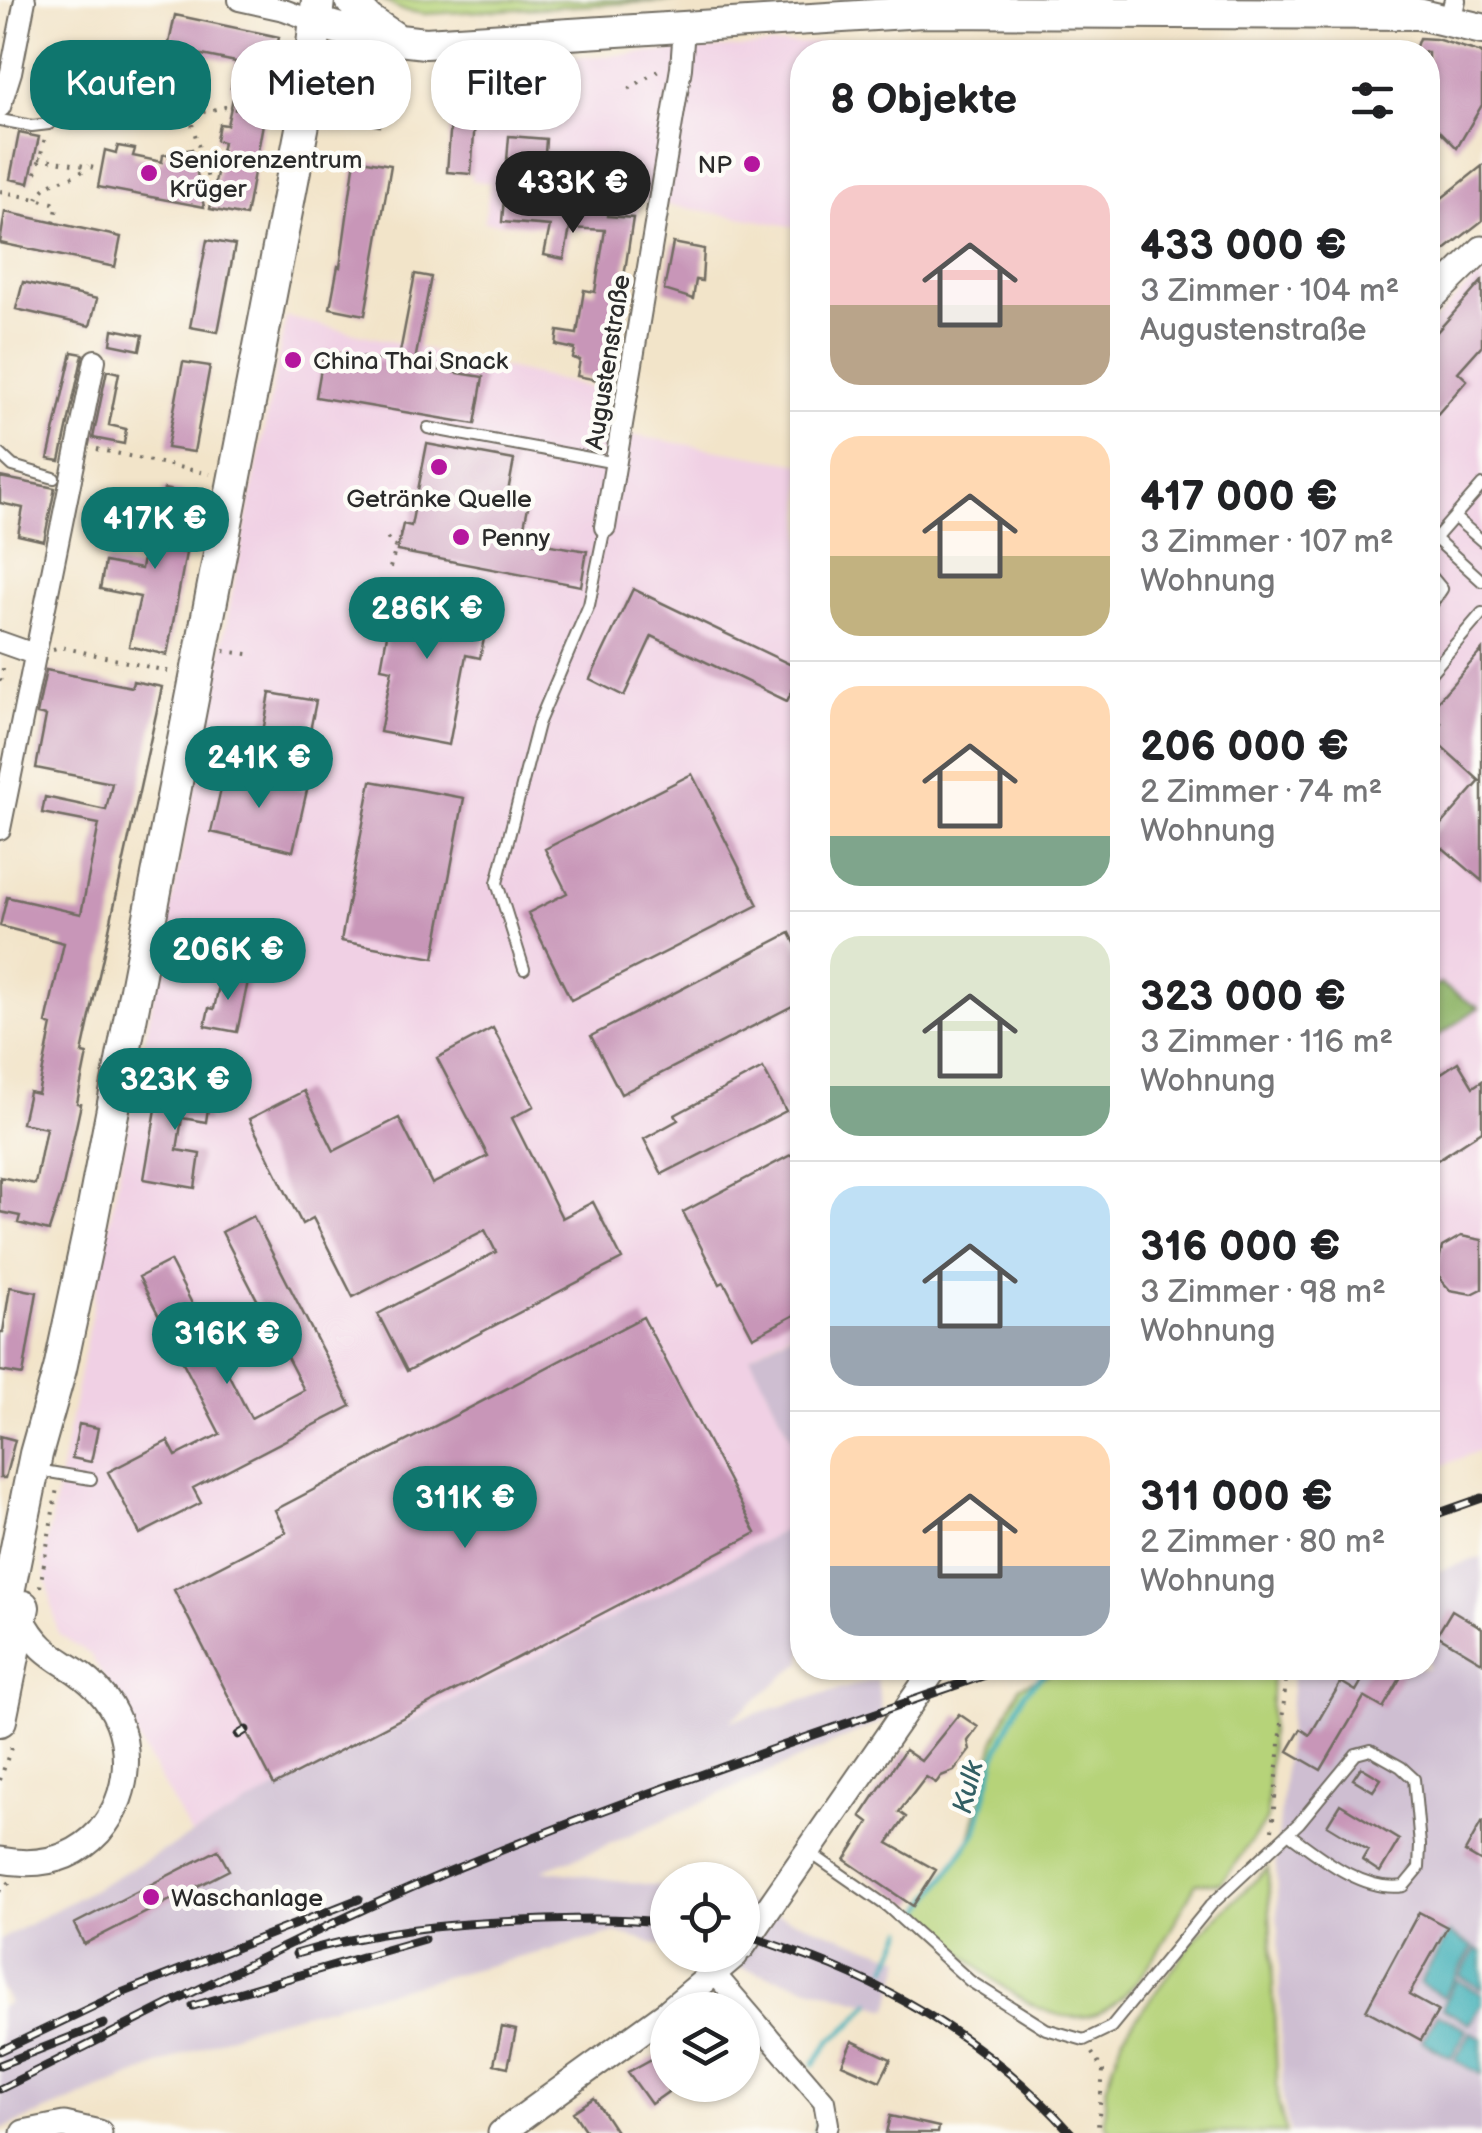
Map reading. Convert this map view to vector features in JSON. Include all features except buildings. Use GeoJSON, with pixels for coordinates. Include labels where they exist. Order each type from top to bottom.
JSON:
{"type":"FeatureCollection","features":[{"type":"Feature","properties":{"kind":"main road"},"geometry":{"type":"LineString","coordinates":[[350,0],[369,20],[399,40]]}},
{"type":"Feature","properties":{"kind":"main road"},"geometry":{"type":"LineString","coordinates":[[411,41],[450,42],[922,12],[1418,14],[1452,10],[1482,29]]}},
{"type":"Feature","properties":{"kind":"main road"},"geometry":{"type":"LineString","coordinates":[[3,1706],[10,1625],[36,1454],[60,1369],[116,1100],[306,108],[317,11],[347,32],[394,40]]}},
{"type":"Feature","properties":{"kind":"main road"},"geometry":{"type":"LineString","coordinates":[[10,1625],[49,1472],[60,1369]]}},
{"type":"Feature","properties":{"kind":"street"},"geometry":{"type":"LineString","coordinates":[[0,108],[24,33],[24,0]]}},
{"type":"Feature","properties":{"kind":"street"},"geometry":{"type":"LineString","coordinates":[[239,0],[284,10],[317,11]]}},
{"type":"Feature","properties":{"kind":"street","name":"Augustenstraße"},"geometry":{"type":"LineString","coordinates":[[604,528],[682,64],[684,28]]}},
{"type":"Feature","properties":{"kind":"street"},"geometry":{"type":"LineString","coordinates":[[1440,290],[1482,249]]}},
{"type":"Feature","properties":{"kind":"street"},"geometry":{"type":"LineString","coordinates":[[0,830],[95,360]]}},
{"type":"Feature","properties":{"kind":"street"},"geometry":{"type":"LineString","coordinates":[[0,642],[34,654]]}},
{"type":"Feature","properties":{"kind":"street"},"geometry":{"type":"LineString","coordinates":[[0,1860],[32,1864],[62,1857],[89,1841],[110,1817],[123,1787],[126,1755],[115,1713],[87,1679],[10,1625]]}},
{"type":"Feature","properties":{"kind":"street"},"geometry":{"type":"LineString","coordinates":[[3,1706],[17,1676],[33,1667],[62,1664]]}},
{"type":"Feature","properties":{"kind":"street"},"geometry":{"type":"LineString","coordinates":[[760,1921],[927,1680]]}},
{"type":"Feature","properties":{"kind":"street"},"geometry":{"type":"LineString","coordinates":[[693,1992],[715,1974],[824,2101],[826,2133]]}},
{"type":"Feature","properties":{"kind":"street"},"geometry":{"type":"LineString","coordinates":[[501,2133],[650,2025]]}},
{"type":"Feature","properties":{"kind":"street"},"geometry":{"type":"LineString","coordinates":[[24,2133],[50,2125],[85,2131]]}},
{"type":"Feature","properties":{"kind":"lane"},"geometry":{"type":"LineString","coordinates":[[0,120],[30,126]]}},
{"type":"Feature","properties":{"kind":"lane"},"geometry":{"type":"LineString","coordinates":[[428,428],[616,463]]}},
{"type":"Feature","properties":{"kind":"lane"},"geometry":{"type":"LineString","coordinates":[[0,454],[13,466],[54,478]]}},
{"type":"Feature","properties":{"kind":"lane"},"geometry":{"type":"LineString","coordinates":[[1440,530],[1482,485]]}},
{"type":"Feature","properties":{"kind":"lane"},"geometry":{"type":"LineString","coordinates":[[1454,517],[1482,541]]}},
{"type":"Feature","properties":{"kind":"lane"},"geometry":{"type":"LineString","coordinates":[[524,969],[497,882],[538,724],[589,605],[604,528]]}},
{"type":"Feature","properties":{"kind":"lane"},"geometry":{"type":"LineString","coordinates":[[1440,547],[1482,580]]}},
{"type":"Feature","properties":{"kind":"lane"},"geometry":{"type":"LineString","coordinates":[[1440,662],[1482,613]]}},
{"type":"Feature","properties":{"kind":"lane"},"geometry":{"type":"LineString","coordinates":[[49,1472],[91,1479]]}},
{"type":"Feature","properties":{"kind":"lane"},"geometry":{"type":"LineString","coordinates":[[809,1851],[888,1908],[970,1981],[1046,2029],[1084,2040],[1110,2028],[1211,1905],[1288,1833],[1356,1754],[1371,1750],[1401,1766],[1414,1779],[1419,1868],[1404,1886],[1388,1889],[1368,1882],[1288,1833]]}},
{"type":"Feature","properties":{"kind":"path"},"geometry":{"type":"LineString","coordinates":[[629,88],[666,65],[682,64]]}},
{"type":"Feature","properties":{"kind":"path"},"geometry":{"type":"LineString","coordinates":[[36,173],[47,130]]}},
{"type":"Feature","properties":{"kind":"path"},"geometry":{"type":"LineString","coordinates":[[194,130],[208,179]]}},
{"type":"Feature","properties":{"kind":"path"},"geometry":{"type":"LineString","coordinates":[[40,158],[101,168]]}},
{"type":"Feature","properties":{"kind":"path"},"geometry":{"type":"LineString","coordinates":[[37,200],[44,187],[76,177],[89,166]]}},
{"type":"Feature","properties":{"kind":"path"},"geometry":{"type":"LineString","coordinates":[[0,192],[52,203],[58,208],[54,223]]}},
{"type":"Feature","properties":{"kind":"path"},"geometry":{"type":"LineString","coordinates":[[78,444],[235,479]]}},
{"type":"Feature","properties":{"kind":"path"},"geometry":{"type":"LineString","coordinates":[[387,538],[396,548],[389,571]]}},
{"type":"Feature","properties":{"kind":"path"},"geometry":{"type":"LineString","coordinates":[[34,654],[61,647],[178,674]]}},
{"type":"Feature","properties":{"kind":"path"},"geometry":{"type":"LineString","coordinates":[[218,650],[254,656]]}},
{"type":"Feature","properties":{"kind":"path"},"geometry":{"type":"LineString","coordinates":[[1270,1850],[1285,1680]]}},
{"type":"Feature","properties":{"kind":"path"},"geometry":{"type":"LineString","coordinates":[[1084,2040],[1103,2070],[1098,2127],[1102,2133]]}},
{"type":"Feature","properties":{"kind":"shaded area"},"geometry":{"type":"Polygon","coordinates":[[[921,35],[921,40],[845,40],[921,35]]]}},
{"type":"Feature","properties":{"kind":"shaded area"},"geometry":{"type":"Polygon","coordinates":[[[790,44],[790,226],[640,200],[632,234],[484,222],[490,183],[471,180],[474,130],[581,130],[581,57],[790,44]]]}},
{"type":"Feature","properties":{"kind":"shaded area"},"geometry":{"type":"Polygon","coordinates":[[[1482,272],[1482,1449],[1440,1467],[1440,1035],[1479,1008],[1440,984],[1440,315],[1482,272]]]}},
{"type":"Feature","properties":{"kind":"shaded area"},"geometry":{"type":"Polygon","coordinates":[[[286,317],[605,391],[601,430],[790,462],[790,1332],[750,1356],[790,1435],[790,1527],[191,1835],[91,1655],[58,1634],[43,1562],[286,317]]]}},
{"type":"Feature","properties":{"kind":"shaded area"},"geometry":{"type":"Polygon","coordinates":[[[790,1334],[790,1435],[750,1356],[790,1334]]]}},
{"type":"Feature","properties":{"kind":"shaded area"},"geometry":{"type":"Polygon","coordinates":[[[790,1527],[790,1672],[730,1721],[877,1680],[883,1721],[594,1851],[542,1870],[650,1885],[650,1942],[616,1933],[253,2026],[0,2130],[0,2007],[9,2003],[0,1987],[0,1940],[265,1795],[790,1527]]]}},
{"type":"Feature","properties":{"kind":"shaded area"},"geometry":{"type":"Polygon","coordinates":[[[1482,1557],[1482,2133],[1290,2133],[1283,2100],[1276,1861],[1293,1680],[1440,1680],[1440,1570],[1482,1557]]]}},
{"type":"Feature","properties":{"kind":"shaded area"},"geometry":{"type":"Polygon","coordinates":[[[760,1908],[903,1958],[889,2009],[756,1972],[760,1972],[760,1908]]]}},
{"type":"Feature","properties":{"kind":"green space"},"geometry":{"type":"Polygon","coordinates":[[[382,0],[684,0],[425,14],[402,10],[382,0]]]}},
{"type":"Feature","properties":{"kind":"green space"},"geometry":{"type":"Polygon","coordinates":[[[1440,984],[1479,1008],[1440,1035],[1440,984]]]}},
{"type":"Feature","properties":{"kind":"green space"},"geometry":{"type":"Polygon","coordinates":[[[1035,1680],[1272,1680],[1267,1819],[1221,1883],[1196,1883],[1160,1948],[1127,1992],[1090,2016],[1064,2016],[1037,2007],[1010,1991],[959,1950],[921,1912],[970,1839],[994,1741],[1020,1686],[1035,1680]]]}},
{"type":"Feature","properties":{"kind":"green space"},"geometry":{"type":"Polygon","coordinates":[[[1268,1868],[1278,2102],[1286,2133],[1111,2133],[1104,2122],[1106,2088],[1123,2036],[1197,1936],[1268,1868]]]}},
{"type":"Feature","properties":{"kind":"water"},"geometry":{"type":"Polygon","coordinates":[[[1449,1933],[1473,1947],[1444,1997],[1420,1983],[1449,1933]]]}},
{"type":"Feature","properties":{"kind":"water"},"geometry":{"type":"Polygon","coordinates":[[[1476,1949],[1482,1952],[1482,1989],[1460,1976],[1476,1949]]]}},
{"type":"Feature","properties":{"kind":"water"},"geometry":{"type":"Polygon","coordinates":[[[1457,1980],[1482,1994],[1482,2004],[1470,2024],[1442,2008],[1457,1980]]]}},
{"type":"Feature","properties":{"kind":"water"},"geometry":{"type":"Polygon","coordinates":[[[1438,2014],[1467,2030],[1451,2058],[1422,2041],[1438,2014]]]}},
{"type":"Feature","properties":{"kind":"water"},"geometry":{"type":"Polygon","coordinates":[[[1471,2032],[1482,2038],[1482,2075],[1455,2060],[1471,2032]]]}},
{"type":"Feature","properties":{"kind":"waterway","name":"Kulk"},"geometry":{"type":"LineString","coordinates":[[919,1915],[976,1832],[997,1751],[1024,1693],[1038,1680]]}},
{"type":"Feature","properties":{"kind":"waterway","name":"Kulk"},"geometry":{"type":"LineString","coordinates":[[888,1967],[904,1930]]}},
{"type":"Feature","properties":{"kind":"waterway","name":"Kulk"},"geometry":{"type":"LineString","coordinates":[[814,2064],[831,2040],[870,2003]]}},
{"type":"Feature","properties":{"kind":"waterway","name":"Kulk"},"geometry":{"type":"LineString","coordinates":[[816,2133],[818,2118]]}},
{"type":"Feature","properties":{"kind":"railway"},"geometry":{"type":"LineString","coordinates":[[1440,1513],[1482,1498]]}},
{"type":"Feature","properties":{"kind":"railway"},"geometry":{"type":"LineString","coordinates":[[0,2089],[275,1951],[443,1874],[652,1792],[971,1680]]}},
{"type":"Feature","properties":{"kind":"railway"},"geometry":{"type":"LineString","coordinates":[[238,1735],[246,1730]]}},
{"type":"Feature","properties":{"kind":"railway"},"geometry":{"type":"LineString","coordinates":[[0,2051],[119,1994],[359,1899]]}},
{"type":"Feature","properties":{"kind":"railway"},"geometry":{"type":"LineString","coordinates":[[296,1954],[380,1934],[464,1924],[595,1919],[650,1922]]}},
{"type":"Feature","properties":{"kind":"railway"},"geometry":{"type":"LineString","coordinates":[[193,2006],[424,1939]]}},
{"type":"Feature","properties":{"kind":"railway"},"geometry":{"type":"LineString","coordinates":[[760,1941],[871,1984],[944,2025],[1011,2075],[1071,2133]]}},
{"type":"Feature","properties":{"kind":"railway"},"geometry":{"type":"LineString","coordinates":[[0,2065],[104,2024]]}},
{"type":"Feature","properties":{"kind":"place","name":"NP"},"geometry":{"type":"Point","coordinates":[752,164]}},
{"type":"Feature","properties":{"kind":"place","name":"Seniorenzentrum Krüger"},"geometry":{"type":"Point","coordinates":[149,173]}},
{"type":"Feature","properties":{"kind":"place","name":"China Thai Snack"},"geometry":{"type":"Point","coordinates":[293,360]}},
{"type":"Feature","properties":{"kind":"place","name":"Getränke Quelle"},"geometry":{"type":"Point","coordinates":[439,467]}},
{"type":"Feature","properties":{"kind":"place","name":"Penny"},"geometry":{"type":"Point","coordinates":[461,537]}},
{"type":"Feature","properties":{"kind":"place","name":"Waschanlage"},"geometry":{"type":"Point","coordinates":[151,1897]}}]}
